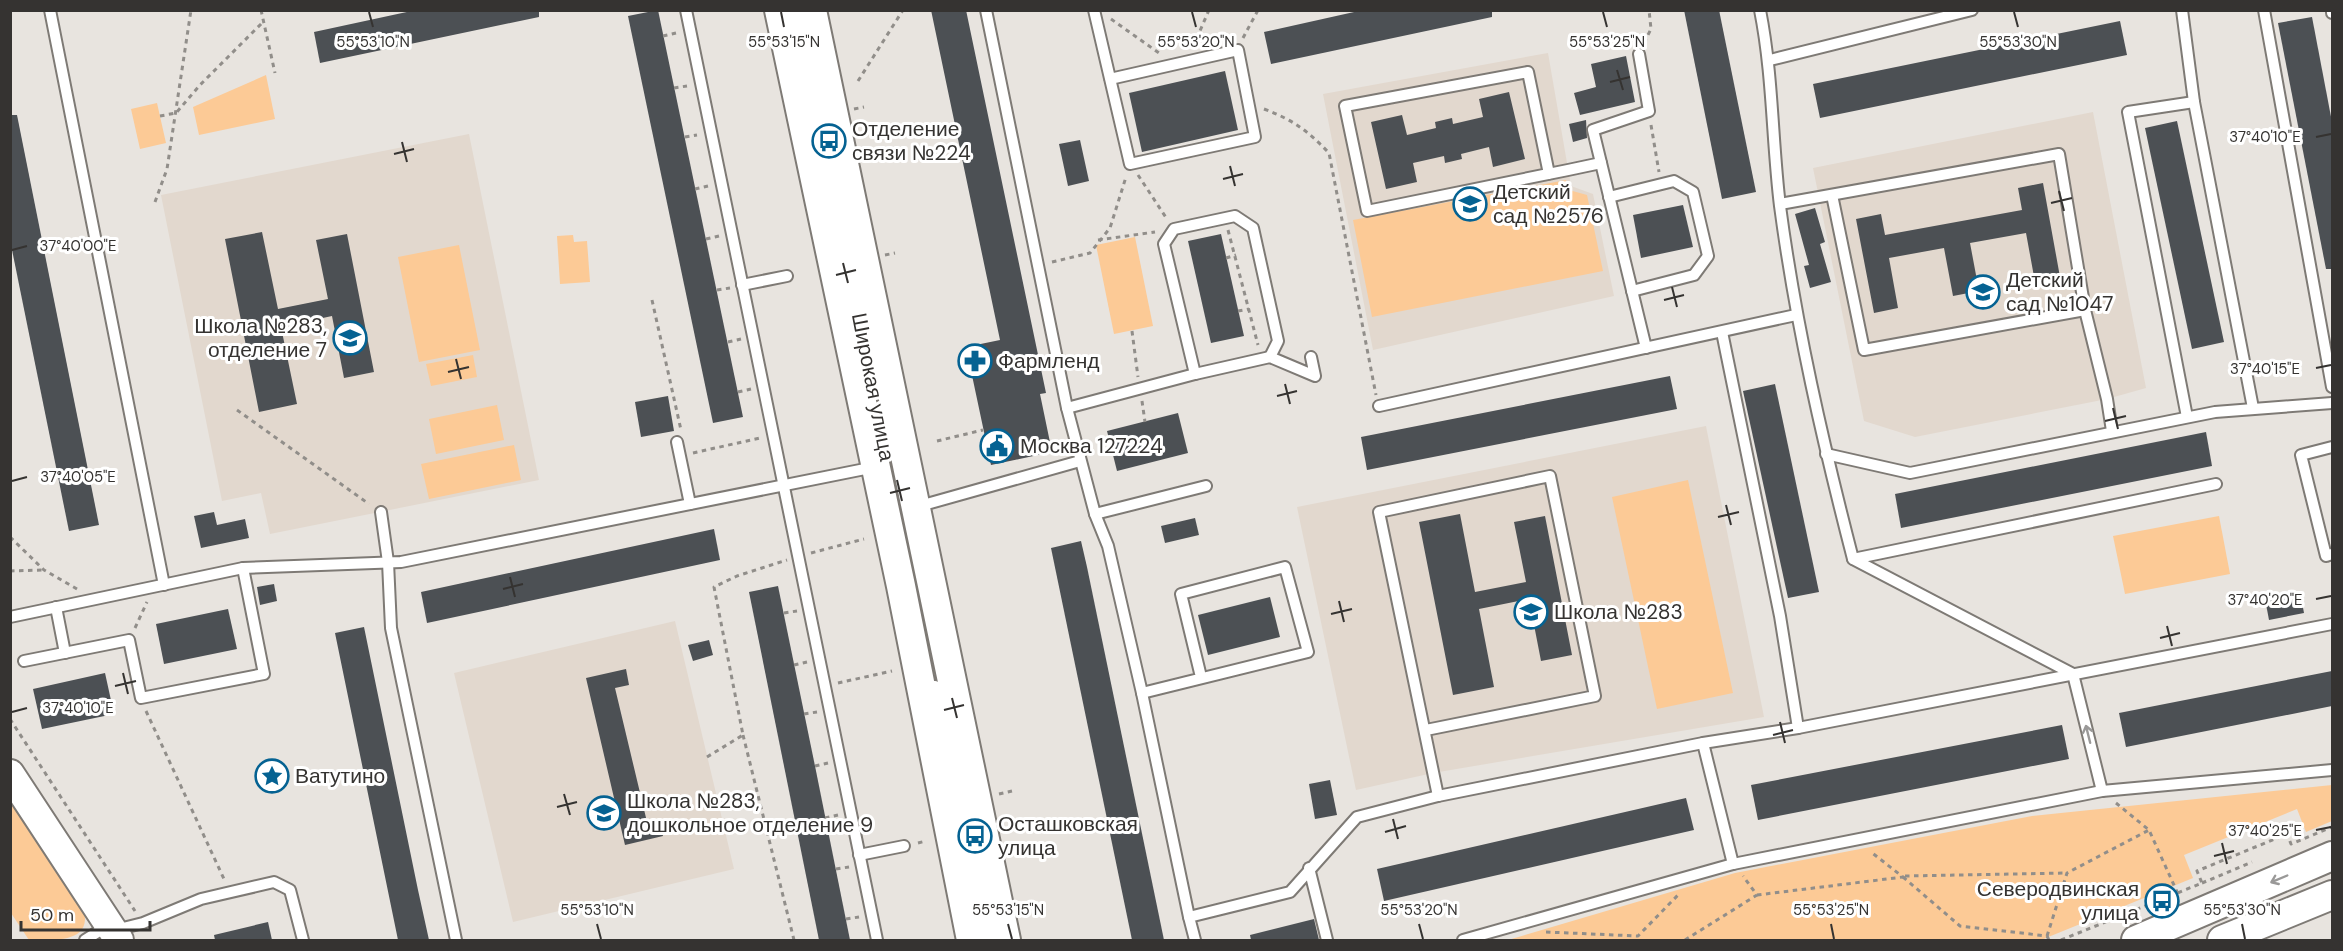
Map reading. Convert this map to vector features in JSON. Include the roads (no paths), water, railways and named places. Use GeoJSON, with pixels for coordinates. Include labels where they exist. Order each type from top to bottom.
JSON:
{"type":"FeatureCollection","features":[{"type":"Feature","properties":{"kind":"main road","name":"Широкая улица"},"geometry":{"type":"LineString","coordinates":[[779,10],[861,322],[916,507],[1006,940]]}},
{"type":"Feature","properties":{"kind":"main road","name":"Широкая улица"},"geometry":{"type":"LineString","coordinates":[[813,10],[861,322],[876,467],[971,940]]}},
{"type":"Feature","properties":{"kind":"main road"},"geometry":{"type":"LineString","coordinates":[[10,774],[114,932]]}},
{"type":"Feature","properties":{"kind":"main road"},"geometry":{"type":"LineString","coordinates":[[2136,940],[2332,856]]}},
{"type":"Feature","properties":{"kind":"main road"},"geometry":{"type":"LineString","coordinates":[[2222,940],[2332,895]]}},
{"type":"Feature","properties":{"kind":"lane"},"geometry":{"type":"LineString","coordinates":[[50,10],[159,586]]}},
{"type":"Feature","properties":{"kind":"lane"},"geometry":{"type":"LineString","coordinates":[[686,10],[877,940]]}},
{"type":"Feature","properties":{"kind":"lane","name":"Широкая улица"},"geometry":{"type":"LineString","coordinates":[[794,10],[861,322]]}},
{"type":"Feature","properties":{"kind":"lane"},"geometry":{"type":"LineString","coordinates":[[986,10],[1067,408],[1095,514],[1108,546],[1195,940]]}},
{"type":"Feature","properties":{"kind":"lane"},"geometry":{"type":"LineString","coordinates":[[1094,10],[1110,79],[1130,164],[1255,137],[1238,50],[1110,79]]}},
{"type":"Feature","properties":{"kind":"lane"},"geometry":{"type":"LineString","coordinates":[[1760,10],[1770,60],[1780,204],[1796,315],[1826,454],[1853,560],[2073,674],[2102,791]]}},
{"type":"Feature","properties":{"kind":"lane"},"geometry":{"type":"LineString","coordinates":[[1770,60],[1972,10]]}},
{"type":"Feature","properties":{"kind":"lane"},"geometry":{"type":"LineString","coordinates":[[2182,10],[2194,102],[2253,408]]}},
{"type":"Feature","properties":{"kind":"lane"},"geometry":{"type":"LineString","coordinates":[[2264,10],[2332,387]]}},
{"type":"Feature","properties":{"kind":"lane"},"geometry":{"type":"LineString","coordinates":[[1639,54],[1649,111],[1593,130],[1646,348]]}},
{"type":"Feature","properties":{"kind":"lane"},"geometry":{"type":"LineString","coordinates":[[1549,174],[1528,72],[1345,106],[1366,211],[1549,174],[1601,163]]}},
{"type":"Feature","properties":{"kind":"lane"},"geometry":{"type":"LineString","coordinates":[[2187,417],[2128,112],[2194,102]]}},
{"type":"Feature","properties":{"kind":"lane"},"geometry":{"type":"LineString","coordinates":[[1780,204],[2059,154],[2085,310],[2107,399],[2112,431]]}},
{"type":"Feature","properties":{"kind":"lane"},"geometry":{"type":"LineString","coordinates":[[1609,197],[1674,181],[1693,192],[1708,256],[1694,275],[1632,291]]}},
{"type":"Feature","properties":{"kind":"lane"},"geometry":{"type":"LineString","coordinates":[[1832,195],[1864,350],[2085,310]]}},
{"type":"Feature","properties":{"kind":"lane"},"geometry":{"type":"LineString","coordinates":[[1195,374],[1164,244],[1174,229],[1235,216],[1253,228],[1278,341],[1270,357]]}},
{"type":"Feature","properties":{"kind":"lane"},"geometry":{"type":"LineString","coordinates":[[742,285],[787,276]]}},
{"type":"Feature","properties":{"kind":"lane"},"geometry":{"type":"LineString","coordinates":[[1379,406],[1796,315]]}},
{"type":"Feature","properties":{"kind":"lane"},"geometry":{"type":"LineString","coordinates":[[1722,332],[1780,616],[1798,728]]}},
{"type":"Feature","properties":{"kind":"lane"},"geometry":{"type":"LineString","coordinates":[[1067,408],[1270,357],[1315,376],[1311,357]]}},
{"type":"Feature","properties":{"kind":"lane"},"geometry":{"type":"LineString","coordinates":[[1826,454],[1910,473],[2187,417],[2253,408],[2332,403]]}},
{"type":"Feature","properties":{"kind":"lane"},"geometry":{"type":"LineString","coordinates":[[677,442],[690,504]]}},
{"type":"Feature","properties":{"kind":"lane"},"geometry":{"type":"LineString","coordinates":[[2332,447],[2301,455],[2326,556],[2332,554]]}},
{"type":"Feature","properties":{"kind":"lane"},"geometry":{"type":"LineString","coordinates":[[916,507],[1080,461]]}},
{"type":"Feature","properties":{"kind":"lane"},"geometry":{"type":"LineString","coordinates":[[10,617],[243,568],[388,562],[876,467]]}},
{"type":"Feature","properties":{"kind":"lane"},"geometry":{"type":"LineString","coordinates":[[1426,730],[1595,696],[1550,476],[1379,512],[1438,796]]}},
{"type":"Feature","properties":{"kind":"lane"},"geometry":{"type":"LineString","coordinates":[[1853,560],[2216,484]]}},
{"type":"Feature","properties":{"kind":"lane"},"geometry":{"type":"LineString","coordinates":[[1095,514],[1206,486]]}},
{"type":"Feature","properties":{"kind":"lane"},"geometry":{"type":"LineString","coordinates":[[381,512],[388,562],[391,628],[456,940]]}},
{"type":"Feature","properties":{"kind":"lane"},"geometry":{"type":"LineString","coordinates":[[1142,693],[1308,652],[1285,567],[1180,594],[1202,677]]}},
{"type":"Feature","properties":{"kind":"lane"},"geometry":{"type":"LineString","coordinates":[[24,661],[129,640],[141,698],[264,674],[243,568]]}},
{"type":"Feature","properties":{"kind":"lane"},"geometry":{"type":"LineString","coordinates":[[56,608],[65,653]]}},
{"type":"Feature","properties":{"kind":"lane"},"geometry":{"type":"LineString","coordinates":[[1189,917],[1290,892],[1356,817],[1438,796],[1703,743],[1798,728],[2332,624]]}},
{"type":"Feature","properties":{"kind":"lane"},"geometry":{"type":"LineString","coordinates":[[932,671],[989,940]]}},
{"type":"Feature","properties":{"kind":"lane"},"geometry":{"type":"LineString","coordinates":[[1703,743],[1733,864]]}},
{"type":"Feature","properties":{"kind":"lane"},"geometry":{"type":"LineString","coordinates":[[1464,940],[1733,864],[2102,791],[2332,770]]}},
{"type":"Feature","properties":{"kind":"lane"},"geometry":{"type":"LineString","coordinates":[[859,855],[904,846]]}},
{"type":"Feature","properties":{"kind":"lane"},"geometry":{"type":"LineString","coordinates":[[1309,868],[1327,940]]}},
{"type":"Feature","properties":{"kind":"lane"},"geometry":{"type":"LineString","coordinates":[[85,940],[143,923],[201,899],[274,882],[290,890],[303,940]]}},
{"type":"Feature","properties":{"kind":"place","name":"Отделение связи №224"},"geometry":{"type":"Point","coordinates":[829,141]}},
{"type":"Feature","properties":{"kind":"place","name":"Детский сад №2576"},"geometry":{"type":"Point","coordinates":[1470,204]}},
{"type":"Feature","properties":{"kind":"place","name":"Детский сад №1047"},"geometry":{"type":"Point","coordinates":[1983,292]}},
{"type":"Feature","properties":{"kind":"place","name":"Школа №283, отделение 7"},"geometry":{"type":"Point","coordinates":[350,338]}},
{"type":"Feature","properties":{"kind":"place","name":"Фармленд"},"geometry":{"type":"Point","coordinates":[975,361]}},
{"type":"Feature","properties":{"kind":"place","name":"Москва 127224"},"geometry":{"type":"Point","coordinates":[997,446]}},
{"type":"Feature","properties":{"kind":"place","name":"Школа №283"},"geometry":{"type":"Point","coordinates":[1531,612]}},
{"type":"Feature","properties":{"kind":"place","name":"Ватутино"},"geometry":{"type":"Point","coordinates":[272,776]}},
{"type":"Feature","properties":{"kind":"place","name":"Школа №283, дошкольное отделение 9"},"geometry":{"type":"Point","coordinates":[604,813]}},
{"type":"Feature","properties":{"kind":"place","name":"Осташковская улица"},"geometry":{"type":"Point","coordinates":[975,836]}},
{"type":"Feature","properties":{"kind":"place","name":"Северодвинская улица"},"geometry":{"type":"Point","coordinates":[2162,901]}}]}
